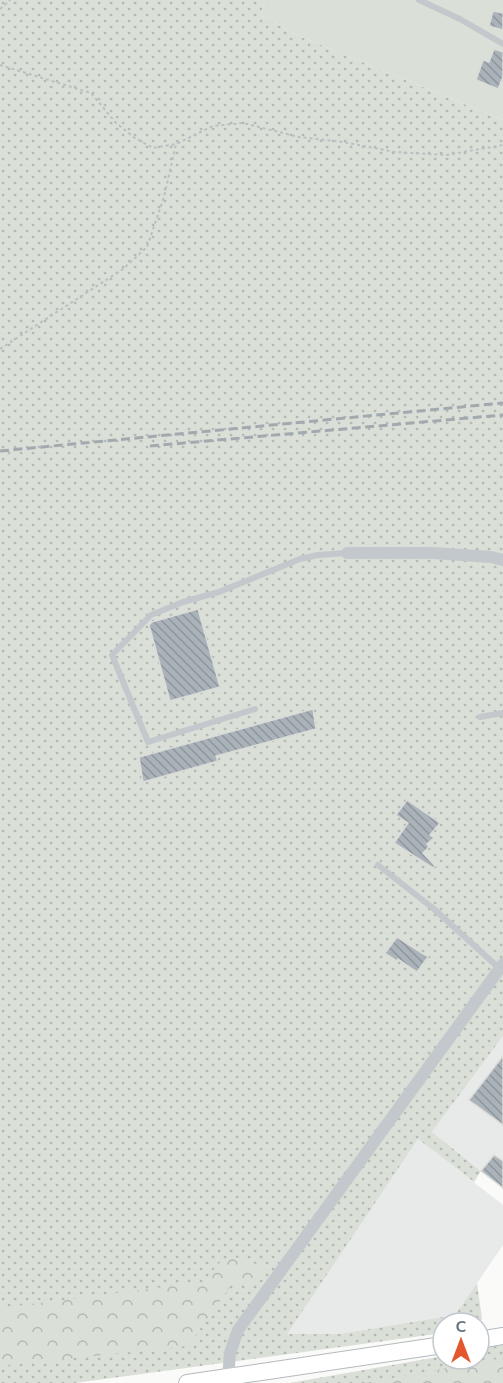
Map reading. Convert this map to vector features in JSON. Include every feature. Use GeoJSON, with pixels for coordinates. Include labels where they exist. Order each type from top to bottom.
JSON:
{"type":"FeatureCollection","features":[{"type":"Feature","properties":{"kind":"main road"},"geometry":{"type":"LineString","coordinates":[[187,1383],[226,1380],[431,1347]]}},
{"type":"Feature","properties":{"kind":"street"},"geometry":{"type":"LineString","coordinates":[[346,553],[433,553],[503,560]]}},
{"type":"Feature","properties":{"kind":"street"},"geometry":{"type":"LineString","coordinates":[[226,1380],[230,1353],[238,1330],[501,966]]}},
{"type":"Feature","properties":{"kind":"lane"},"geometry":{"type":"LineString","coordinates":[[419,0],[460,19],[503,44]]}},
{"type":"Feature","properties":{"kind":"lane"},"geometry":{"type":"LineString","coordinates":[[255,709],[148,742],[112,654],[151,615],[183,602],[219,592],[300,560],[318,555],[346,553]]}},
{"type":"Feature","properties":{"kind":"lane"},"geometry":{"type":"LineString","coordinates":[[480,717],[503,713]]}},
{"type":"Feature","properties":{"kind":"lane"},"geometry":{"type":"LineString","coordinates":[[378,865],[501,966]]}},
{"type":"Feature","properties":{"kind":"path"},"geometry":{"type":"LineString","coordinates":[[0,9],[10,0]]}},
{"type":"Feature","properties":{"kind":"path"},"geometry":{"type":"LineString","coordinates":[[0,64],[91,93],[116,123],[153,148],[176,144],[213,126],[243,123],[299,137],[343,142],[395,152],[446,155],[503,145]]}},
{"type":"Feature","properties":{"kind":"path"},"geometry":{"type":"LineString","coordinates":[[0,349],[123,269],[147,247],[164,196],[176,144]]}},
{"type":"Feature","properties":{"kind":"shaded area"},"geometry":{"type":"Polygon","coordinates":[[[503,1036],[503,1188],[432,1132],[503,1036]]]}},
{"type":"Feature","properties":{"kind":"shaded area"},"geometry":{"type":"Polygon","coordinates":[[[418,1139],[503,1205],[503,1245],[458,1311],[431,1311],[431,1319],[339,1334],[286,1334],[418,1139]]]}},
{"type":"Feature","properties":{"kind":"green space"},"geometry":{"type":"Polygon","coordinates":[[[0,0],[265,0],[261,15],[297,35],[503,120],[503,1036],[432,1132],[481,1171],[474,1182],[418,1139],[287,1334],[339,1334],[431,1319],[431,1335],[75,1383],[0,1383],[0,0]]]}},
{"type":"Feature","properties":{"kind":"green space"},"geometry":{"type":"Polygon","coordinates":[[[265,0],[503,0],[503,120],[297,35],[261,15],[265,0]]]}},
{"type":"Feature","properties":{"kind":"green space"},"geometry":{"type":"Polygon","coordinates":[[[235,1257],[268,1268],[257,1285],[232,1284],[188,1346],[0,1366],[0,1308],[203,1282],[221,1261],[235,1257]]]}},
{"type":"Feature","properties":{"kind":"green space"},"geometry":{"type":"Polygon","coordinates":[[[477,1283],[481,1311],[458,1311],[477,1283]]]}},
{"type":"Feature","properties":{"kind":"green space"},"geometry":{"type":"Polygon","coordinates":[[[503,1345],[503,1383],[290,1383],[431,1358],[431,1371],[491,1371],[491,1347],[503,1345]]]}},
{"type":"Feature","properties":{"kind":"green space"},"geometry":{"type":"Polygon","coordinates":[[[503,1358],[503,1383],[364,1383],[431,1371],[491,1371],[491,1360],[503,1358]]]}},
{"type":"Feature","properties":{"kind":"building"},"geometry":{"type":"Polygon","coordinates":[[[493,11],[503,13],[503,30],[489,26],[493,11]]]}},
{"type":"Feature","properties":{"kind":"building"},"geometry":{"type":"Polygon","coordinates":[[[494,49],[503,52],[503,77],[498,89],[476,80],[483,60],[489,62],[494,49]]]}},
{"type":"Feature","properties":{"kind":"building"},"geometry":{"type":"Polygon","coordinates":[[[198,609],[220,687],[170,701],[149,625],[152,622],[198,609]]]}},
{"type":"Feature","properties":{"kind":"building"},"geometry":{"type":"Polygon","coordinates":[[[313,709],[316,729],[216,756],[218,761],[143,782],[139,757],[313,709]]]}},
{"type":"Feature","properties":{"kind":"building"},"geometry":{"type":"Polygon","coordinates":[[[407,800],[440,823],[430,835],[434,838],[427,844],[429,847],[423,853],[435,866],[433,868],[394,843],[408,823],[396,815],[407,800]]]}},
{"type":"Feature","properties":{"kind":"building"},"geometry":{"type":"Polygon","coordinates":[[[397,937],[428,957],[417,972],[385,953],[397,937]]]}},
{"type":"Feature","properties":{"kind":"building"},"geometry":{"type":"Polygon","coordinates":[[[503,1056],[503,1125],[469,1100],[503,1056]]]}},
{"type":"Feature","properties":{"kind":"building"},"geometry":{"type":"Polygon","coordinates":[[[494,1155],[503,1161],[503,1188],[481,1171],[494,1155]]]}},
{"type":"Feature","properties":{"kind":"railway"},"geometry":{"type":"LineString","coordinates":[[0,451],[503,403]]}},
{"type":"Feature","properties":{"kind":"railway"},"geometry":{"type":"LineString","coordinates":[[150,446],[503,415]]}}]}
